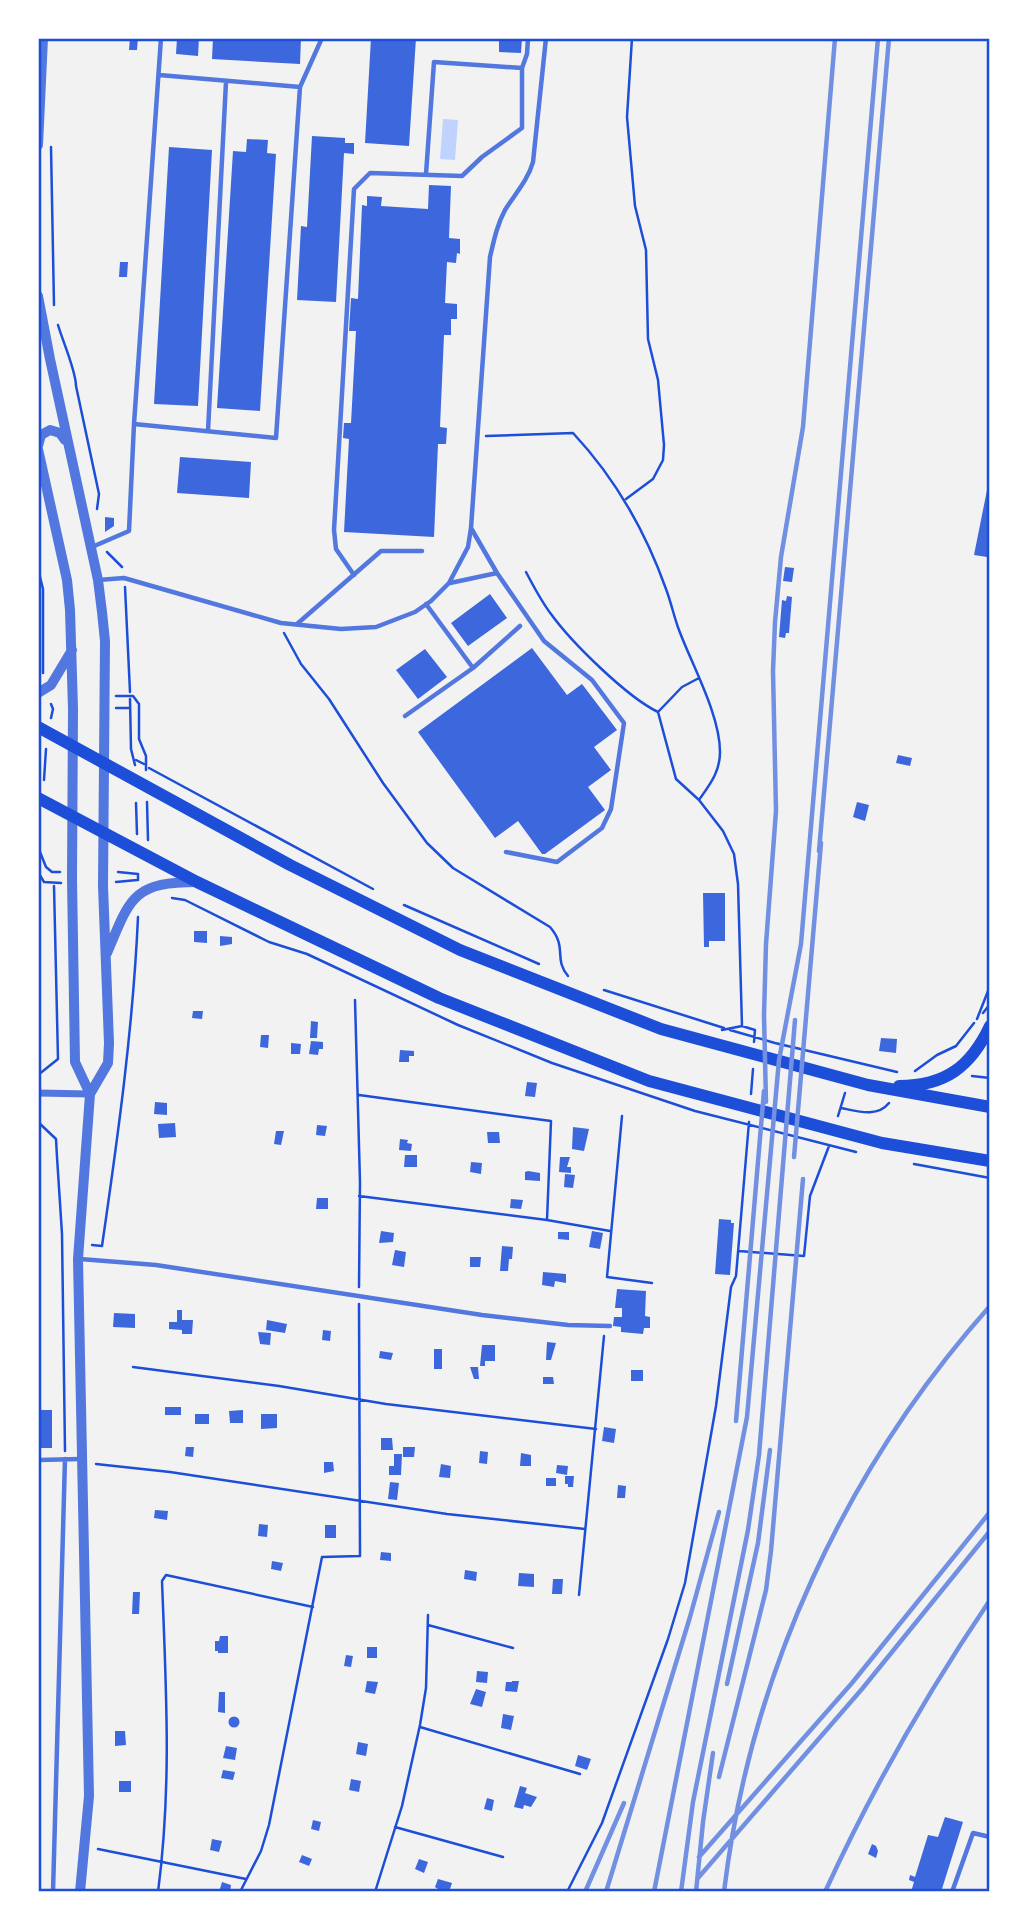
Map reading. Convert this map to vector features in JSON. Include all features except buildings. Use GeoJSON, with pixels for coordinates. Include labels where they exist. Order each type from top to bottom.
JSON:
{"type":"FeatureCollection","features":[{"type":"Feature","properties":{"kind":"main road"},"geometry":{"type":"LineString","coordinates":[[38,727],[290,865],[460,950],[661,1029],[867,1085],[989,1107]]}},
{"type":"Feature","properties":{"kind":"main road"},"geometry":{"type":"LineString","coordinates":[[38,798],[197,882],[439,998],[649,1081],[882,1143],[989,1161]]}},
{"type":"Feature","properties":{"kind":"main road"},"geometry":{"type":"LineString","coordinates":[[867,1085],[920,1085],[948,1076],[977,1051],[989,1026]]}},
{"type":"Feature","properties":{"kind":"street"},"geometry":{"type":"LineString","coordinates":[[38,145],[43,38]]}},
{"type":"Feature","properties":{"kind":"street"},"geometry":{"type":"LineString","coordinates":[[38,296],[98,580],[105,641],[104,834],[108,1063],[90,1094],[78,1259],[89,1796],[80,1892]]}},
{"type":"Feature","properties":{"kind":"street"},"geometry":{"type":"LineString","coordinates":[[67,443],[60,433],[50,430],[41,435],[38,448],[67,580],[72,649],[75,1062],[90,1094]]}},
{"type":"Feature","properties":{"kind":"street"},"geometry":{"type":"LineString","coordinates":[[38,693],[51,684],[72,649]]}},
{"type":"Feature","properties":{"kind":"street"},"geometry":{"type":"LineString","coordinates":[[106,957],[128,904],[147,884],[197,882]]}},
{"type":"Feature","properties":{"kind":"street"},"geometry":{"type":"LineString","coordinates":[[38,1093],[90,1094]]}},
{"type":"Feature","properties":{"kind":"lane"},"geometry":{"type":"LineString","coordinates":[[91,547],[129,531],[160,38]]}},
{"type":"Feature","properties":{"kind":"lane"},"geometry":{"type":"LineString","coordinates":[[134,424],[276,438],[300,87],[322,38]]}},
{"type":"Feature","properties":{"kind":"lane"},"geometry":{"type":"LineString","coordinates":[[354,575],[336,549],[334,530],[354,189],[370,173],[462,176],[482,157],[522,128],[522,68],[527,54],[528,38]]}},
{"type":"Feature","properties":{"kind":"lane"},"geometry":{"type":"LineString","coordinates":[[98,580],[124,578],[281,623],[341,629],[376,627],[404,617],[426,604],[449,583],[468,547],[471,528],[490,257],[500,220],[530,172],[533,162],[546,38]]}},
{"type":"Feature","properties":{"kind":"lane"},"geometry":{"type":"LineString","coordinates":[[426,174],[434,62],[522,68]]}},
{"type":"Feature","properties":{"kind":"lane"},"geometry":{"type":"LineString","coordinates":[[159,75],[300,87]]}},
{"type":"Feature","properties":{"kind":"lane"},"geometry":{"type":"LineString","coordinates":[[208,431],[226,82]]}},
{"type":"Feature","properties":{"kind":"lane"},"geometry":{"type":"LineString","coordinates":[[471,528],[496,573],[544,641],[592,680],[624,723],[611,809],[602,828],[557,862],[506,852]]}},
{"type":"Feature","properties":{"kind":"lane"},"geometry":{"type":"LineString","coordinates":[[297,624],[381,551],[422,551]]}},
{"type":"Feature","properties":{"kind":"lane"},"geometry":{"type":"LineString","coordinates":[[449,583],[496,573]]}},
{"type":"Feature","properties":{"kind":"lane"},"geometry":{"type":"LineString","coordinates":[[426,604],[473,668]]}},
{"type":"Feature","properties":{"kind":"lane"},"geometry":{"type":"LineString","coordinates":[[405,716],[473,668],[520,626]]}},
{"type":"Feature","properties":{"kind":"lane"},"geometry":{"type":"LineString","coordinates":[[78,1259],[156,1265],[482,1315],[568,1325],[607,1326]]}},
{"type":"Feature","properties":{"kind":"lane"},"geometry":{"type":"LineString","coordinates":[[53,1892],[65,1459]]}},
{"type":"Feature","properties":{"kind":"lane"},"geometry":{"type":"LineString","coordinates":[[38,1460],[82,1459]]}},
{"type":"Feature","properties":{"kind":"lane"},"geometry":{"type":"LineString","coordinates":[[953,1892],[973,1833],[989,1837]]}},
{"type":"Feature","properties":{"kind":"path"},"geometry":{"type":"LineString","coordinates":[[625,499],[653,479],[663,460],[664,445],[658,380],[648,338],[646,250],[635,206],[627,117],[632,38]]}},
{"type":"Feature","properties":{"kind":"path"},"geometry":{"type":"LineString","coordinates":[[52,141],[48,167],[54,314]]}},
{"type":"Feature","properties":{"kind":"path"},"geometry":{"type":"LineString","coordinates":[[58,326],[68,361],[76,375],[99,495],[97,513]]}},
{"type":"Feature","properties":{"kind":"path"},"geometry":{"type":"LineString","coordinates":[[479,436],[573,433],[595,456],[625,499],[658,568],[678,629],[710,707],[720,752],[716,776],[699,800]]}},
{"type":"Feature","properties":{"kind":"path"},"geometry":{"type":"LineString","coordinates":[[103,542],[110,557],[121,564],[124,578],[130,692]]}},
{"type":"Feature","properties":{"kind":"path"},"geometry":{"type":"LineString","coordinates":[[38,569],[43,589],[44,659],[44,671],[39,678]]}},
{"type":"Feature","properties":{"kind":"path"},"geometry":{"type":"LineString","coordinates":[[526,572],[540,598],[564,630],[634,697],[658,712],[676,779],[699,800],[723,831],[734,854],[738,884],[742,1026],[755,1030],[754,1043]]}},
{"type":"Feature","properties":{"kind":"path"},"geometry":{"type":"LineString","coordinates":[[281,623],[287,642],[301,664],[329,699],[383,783],[427,843],[453,868],[550,927],[559,937],[562,950],[560,959]]}},
{"type":"Feature","properties":{"kind":"path"},"geometry":{"type":"LineString","coordinates":[[658,712],[682,687],[699,678]]}},
{"type":"Feature","properties":{"kind":"path"},"geometry":{"type":"LineString","coordinates":[[114,696],[133,696],[139,704],[139,739],[146,755],[148,769],[382,894]]}},
{"type":"Feature","properties":{"kind":"path"},"geometry":{"type":"LineString","coordinates":[[130,699],[131,750],[135,762],[144,764]]}},
{"type":"Feature","properties":{"kind":"path"},"geometry":{"type":"LineString","coordinates":[[51,718],[52,707],[60,709]]}},
{"type":"Feature","properties":{"kind":"path"},"geometry":{"type":"LineString","coordinates":[[114,708],[130,708]]}},
{"type":"Feature","properties":{"kind":"path"},"geometry":{"type":"LineString","coordinates":[[44,780],[47,746]]}},
{"type":"Feature","properties":{"kind":"path"},"geometry":{"type":"LineString","coordinates":[[136,803],[138,836]]}},
{"type":"Feature","properties":{"kind":"path"},"geometry":{"type":"LineString","coordinates":[[148,810],[148,842]]}},
{"type":"Feature","properties":{"kind":"path"},"geometry":{"type":"LineString","coordinates":[[38,847],[46,867],[52,872],[64,872]]}},
{"type":"Feature","properties":{"kind":"path"},"geometry":{"type":"LineString","coordinates":[[138,866],[138,880]]}},
{"type":"Feature","properties":{"kind":"path"},"geometry":{"type":"LineString","coordinates":[[38,872],[42,881],[54,883]]}},
{"type":"Feature","properties":{"kind":"path"},"geometry":{"type":"LineString","coordinates":[[38,1075],[58,1059],[52,872]]}},
{"type":"Feature","properties":{"kind":"path"},"geometry":{"type":"LineString","coordinates":[[118,872],[138,874]]}},
{"type":"Feature","properties":{"kind":"path"},"geometry":{"type":"LineString","coordinates":[[118,882],[138,880],[147,884],[157,899],[173,897],[185,900],[269,942],[307,954],[432,1013]]}},
{"type":"Feature","properties":{"kind":"path"},"geometry":{"type":"LineString","coordinates":[[393,900],[549,968]]}},
{"type":"Feature","properties":{"kind":"path"},"geometry":{"type":"LineString","coordinates":[[92,1245],[102,1246],[124,1091],[135,994],[138,911]]}},
{"type":"Feature","properties":{"kind":"path"},"geometry":{"type":"LineString","coordinates":[[561,973],[573,978]]}},
{"type":"Feature","properties":{"kind":"path"},"geometry":{"type":"LineString","coordinates":[[596,987],[775,1043],[907,1074],[919,1073]]}},
{"type":"Feature","properties":{"kind":"path"},"geometry":{"type":"LineString","coordinates":[[240,1892],[261,1851],[269,1825],[323,1557],[360,1556],[359,1196],[355,1000]]}},
{"type":"Feature","properties":{"kind":"path"},"geometry":{"type":"LineString","coordinates":[[751,1094],[753,1068]]}},
{"type":"Feature","properties":{"kind":"path"},"geometry":{"type":"LineString","coordinates":[[971,1076],[989,1079]]}},
{"type":"Feature","properties":{"kind":"path"},"geometry":{"type":"LineString","coordinates":[[358,1095],[551,1121],[547,1220]]}},
{"type":"Feature","properties":{"kind":"path"},"geometry":{"type":"LineString","coordinates":[[622,1116],[607,1277],[652,1283]]}},
{"type":"Feature","properties":{"kind":"path"},"geometry":{"type":"LineString","coordinates":[[567,1892],[602,1823],[685,1583],[716,1406],[731,1287],[736,1276],[749,1119]]}},
{"type":"Feature","properties":{"kind":"path"},"geometry":{"type":"LineString","coordinates":[[38,1122],[56,1139],[58,1157],[65,1459]]}},
{"type":"Feature","properties":{"kind":"path"},"geometry":{"type":"LineString","coordinates":[[359,1196],[547,1220],[610,1231]]}},
{"type":"Feature","properties":{"kind":"path"},"geometry":{"type":"LineString","coordinates":[[738,1251],[804,1256],[810,1196]]}},
{"type":"Feature","properties":{"kind":"path"},"geometry":{"type":"LineString","coordinates":[[579,1595],[607,1326]]}},
{"type":"Feature","properties":{"kind":"path"},"geometry":{"type":"LineString","coordinates":[[133,1367],[499,1419],[596,1429]]}},
{"type":"Feature","properties":{"kind":"path"},"geometry":{"type":"LineString","coordinates":[[94,1464],[170,1472],[447,1514],[585,1529]]}},
{"type":"Feature","properties":{"kind":"path"},"geometry":{"type":"LineString","coordinates":[[158,1892],[168,1761],[162,1581],[166,1575],[313,1607]]}},
{"type":"Feature","properties":{"kind":"path"},"geometry":{"type":"LineString","coordinates":[[374,1892],[395,1827],[420,1727],[426,1688],[428,1615]]}},
{"type":"Feature","properties":{"kind":"path"},"geometry":{"type":"LineString","coordinates":[[428,1625],[513,1648]]}},
{"type":"Feature","properties":{"kind":"path"},"geometry":{"type":"LineString","coordinates":[[420,1727],[580,1774]]}},
{"type":"Feature","properties":{"kind":"path"},"geometry":{"type":"LineString","coordinates":[[395,1827],[503,1857]]}},
{"type":"Feature","properties":{"kind":"path"},"geometry":{"type":"LineString","coordinates":[[85,1847],[246,1879]]}},
{"type":"Feature","properties":{"kind":"water"},"geometry":{"type":"Polygon","coordinates":[[[443,119],[458,120],[455,160],[440,159],[443,119]]]}},
{"type":"Feature","properties":{"kind":"railway"},"geometry":{"type":"LineString","coordinates":[[766,1102],[766,944],[776,811],[773,671],[775,622],[781,557],[803,427],[835,38]]}},
{"type":"Feature","properties":{"kind":"railway"},"geometry":{"type":"LineString","coordinates":[[654,1892],[747,1417],[779,1060],[801,944],[878,38]]}},
{"type":"Feature","properties":{"kind":"railway"},"geometry":{"type":"LineString","coordinates":[[819,851],[889,38]]}},
{"type":"Feature","properties":{"kind":"railway"},"geometry":{"type":"LineString","coordinates":[[794,1157],[821,843]]}},
{"type":"Feature","properties":{"kind":"railway"},"geometry":{"type":"LineString","coordinates":[[681,1892],[693,1802],[748,1530],[759,1455],[795,1020]]}},
{"type":"Feature","properties":{"kind":"railway"},"geometry":{"type":"LineString","coordinates":[[736,1421],[764,1091]]}},
{"type":"Feature","properties":{"kind":"railway"},"geometry":{"type":"LineString","coordinates":[[719,1777],[766,1590],[803,1179]]}},
{"type":"Feature","properties":{"kind":"railway"},"geometry":{"type":"LineString","coordinates":[[724,1892],[737,1811],[756,1732],[781,1654],[812,1579],[849,1506],[891,1436],[938,1369],[990,1306]]}},
{"type":"Feature","properties":{"kind":"railway"},"geometry":{"type":"LineString","coordinates":[[727,1684],[758,1543],[770,1450]]}},
{"type":"Feature","properties":{"kind":"railway"},"geometry":{"type":"LineString","coordinates":[[606,1892],[690,1617],[719,1512]]}},
{"type":"Feature","properties":{"kind":"railway"},"geometry":{"type":"LineString","coordinates":[[699,1857],[852,1683],[990,1512]]}},
{"type":"Feature","properties":{"kind":"railway"},"geometry":{"type":"LineString","coordinates":[[698,1878],[862,1689],[990,1531]]}},
{"type":"Feature","properties":{"kind":"railway"},"geometry":{"type":"LineString","coordinates":[[825,1892],[902,1742],[944,1670],[990,1600]]}},
{"type":"Feature","properties":{"kind":"railway"},"geometry":{"type":"LineString","coordinates":[[696,1892],[713,1753]]}},
{"type":"Feature","properties":{"kind":"railway"},"geometry":{"type":"LineString","coordinates":[[585,1892],[624,1803]]}}]}
